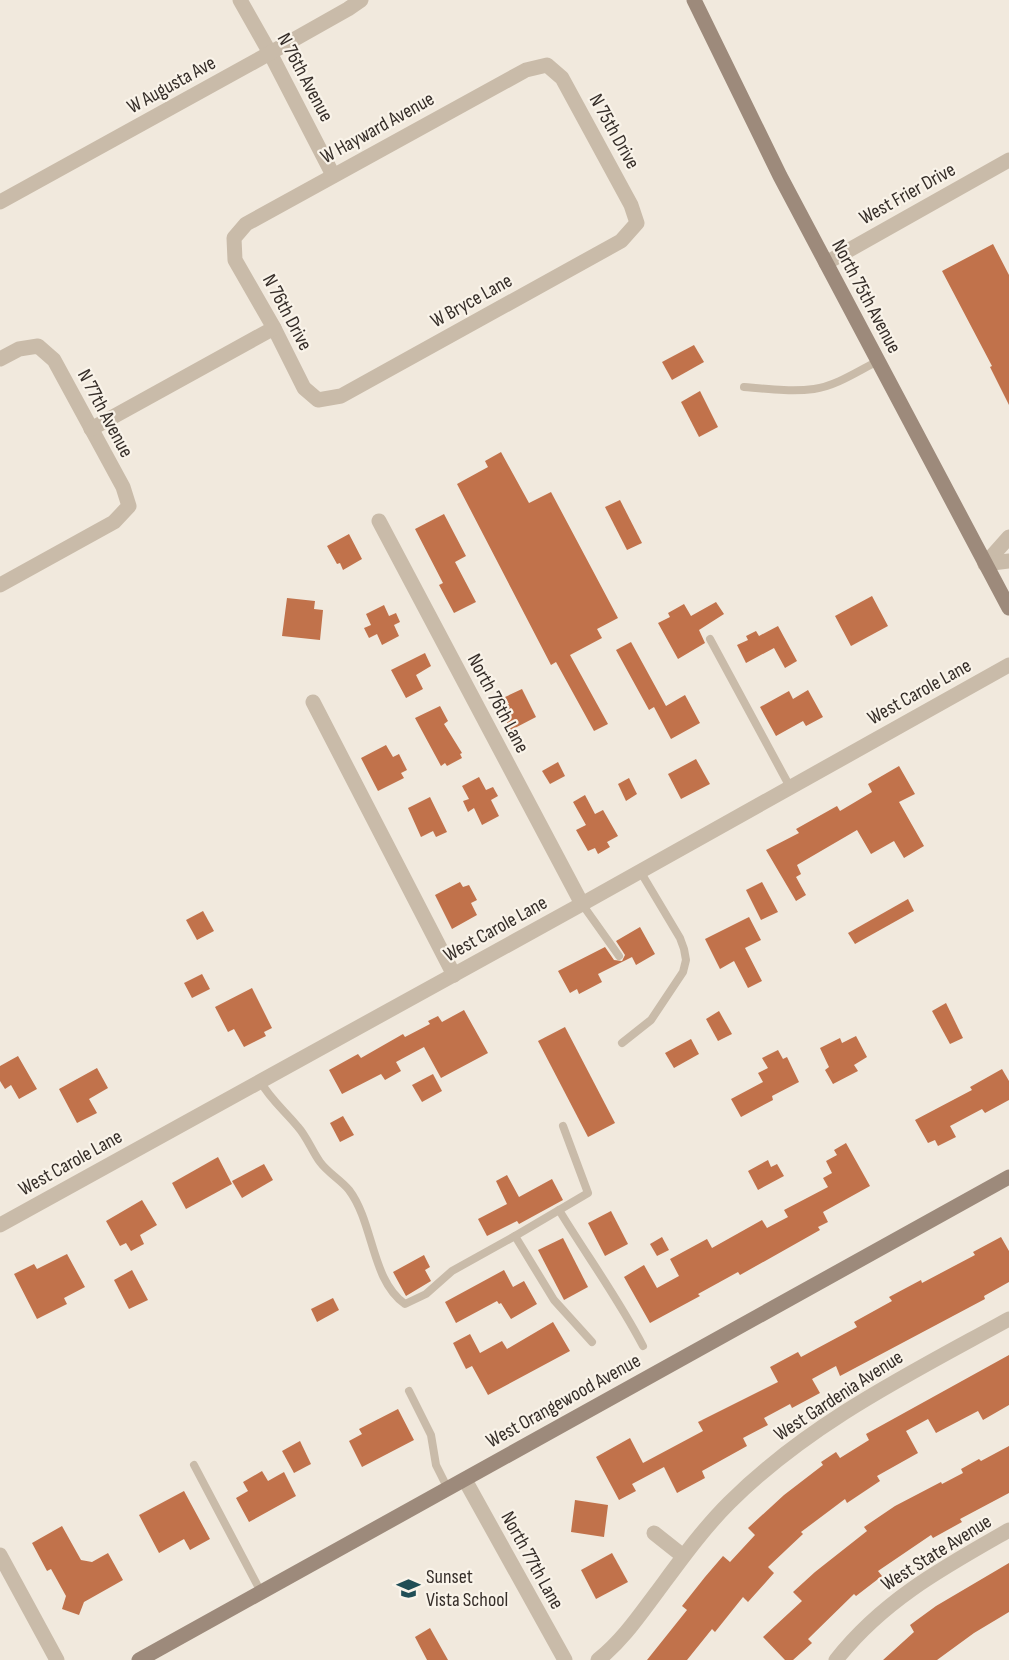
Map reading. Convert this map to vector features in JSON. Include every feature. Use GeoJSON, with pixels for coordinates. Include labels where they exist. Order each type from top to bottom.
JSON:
{"type":"FeatureCollection","features":[{"type":"Feature","properties":{"kind":"street","name":"N 76th Avenue"},"geometry":{"type":"LineString","coordinates":[[240,0],[333,175]]}},
{"type":"Feature","properties":{"kind":"street","name":"W Augusta Ave"},"geometry":{"type":"LineString","coordinates":[[0,202],[270,53],[360,0]]}},
{"type":"Feature","properties":{"kind":"street","name":"North 75th Avenue"},"geometry":{"type":"LineString","coordinates":[[694,0],[780,176],[1009,608]]}},
{"type":"Feature","properties":{"kind":"street","name":"W Hayward Avenue"},"geometry":{"type":"LineString","coordinates":[[234,238],[246,224],[333,175],[526,70],[547,65]]}},
{"type":"Feature","properties":{"kind":"street","name":"N 75th Drive"},"geometry":{"type":"LineString","coordinates":[[547,65],[562,78],[631,205],[637,223]]}},
{"type":"Feature","properties":{"kind":"street","name":"West Frier Drive"},"geometry":{"type":"LineString","coordinates":[[826,263],[1009,160]]}},
{"type":"Feature","properties":{"kind":"street","name":"W Bryce Lane"},"geometry":{"type":"LineString","coordinates":[[318,400],[341,396],[621,241],[637,223]]}},
{"type":"Feature","properties":{"kind":"street","name":"N 76th Drive"},"geometry":{"type":"LineString","coordinates":[[234,238],[235,260],[274,328],[304,388],[318,400]]}},
{"type":"Feature","properties":{"kind":"street"},"geometry":{"type":"LineString","coordinates":[[91,429],[274,328]]}},
{"type":"Feature","properties":{"kind":"street","name":"N 77th Avenue"},"geometry":{"type":"LineString","coordinates":[[0,360],[19,349],[38,346],[54,360],[123,488],[129,506],[114,522],[0,585]]}},
{"type":"Feature","properties":{"kind":"street","name":"North 76th Lane"},"geometry":{"type":"LineString","coordinates":[[379,521],[582,904]]}},
{"type":"Feature","properties":{"kind":"street"},"geometry":{"type":"LineString","coordinates":[[985,564],[1009,537]]}},
{"type":"Feature","properties":{"kind":"street"},"geometry":{"type":"LineString","coordinates":[[985,564],[1009,561]]}},
{"type":"Feature","properties":{"kind":"street","name":"West Carole Lane"},"geometry":{"type":"LineString","coordinates":[[0,1225],[1009,665]]}},
{"type":"Feature","properties":{"kind":"street"},"geometry":{"type":"LineString","coordinates":[[313,702],[454,975]]}},
{"type":"Feature","properties":{"kind":"street","name":"West Orangewood Avenue"},"geometry":{"type":"LineString","coordinates":[[139,1660],[1009,1177]]}},
{"type":"Feature","properties":{"kind":"street","name":"West Gardenia Avenue"},"geometry":{"type":"LineString","coordinates":[[598,1660],[627,1632],[706,1528],[758,1475],[810,1434],[895,1382],[1009,1319]]}},
{"type":"Feature","properties":{"kind":"street","name":"North 77th Lane"},"geometry":{"type":"LineString","coordinates":[[465,1480],[565,1660]]}},
{"type":"Feature","properties":{"kind":"street","name":"West State Avenue"},"geometry":{"type":"LineString","coordinates":[[836,1660],[872,1621],[920,1582],[1009,1530]]}},
{"type":"Feature","properties":{"kind":"street"},"geometry":{"type":"LineString","coordinates":[[654,1533],[684,1556]]}},
{"type":"Feature","properties":{"kind":"street"},"geometry":{"type":"LineString","coordinates":[[0,1555],[57,1660]]}},
{"type":"Feature","properties":{"kind":"lane"},"geometry":{"type":"LineString","coordinates":[[744,387],[815,389],[830,385],[878,361]]}},
{"type":"Feature","properties":{"kind":"lane"},"geometry":{"type":"LineString","coordinates":[[710,639],[790,787]]}},
{"type":"Feature","properties":{"kind":"lane"},"geometry":{"type":"LineString","coordinates":[[622,1043],[651,1020],[683,972],[686,960],[680,938],[640,871]]}},
{"type":"Feature","properties":{"kind":"lane"},"geometry":{"type":"LineString","coordinates":[[582,904],[619,956]]}},
{"type":"Feature","properties":{"kind":"lane"},"geometry":{"type":"LineString","coordinates":[[260,1081],[268,1095],[300,1128],[320,1163],[349,1191],[363,1216],[384,1278],[398,1299],[405,1304],[426,1294],[452,1271],[588,1193],[563,1126]]}},
{"type":"Feature","properties":{"kind":"lane"},"geometry":{"type":"LineString","coordinates":[[559,1210],[585,1253],[613,1291],[643,1346]]}},
{"type":"Feature","properties":{"kind":"lane"},"geometry":{"type":"LineString","coordinates":[[515,1236],[554,1300],[592,1342]]}},
{"type":"Feature","properties":{"kind":"lane"},"geometry":{"type":"LineString","coordinates":[[409,1391],[431,1435],[436,1465],[448,1489]]}},
{"type":"Feature","properties":{"kind":"lane"},"geometry":{"type":"LineString","coordinates":[[194,1466],[261,1592]]}},
{"type":"Feature","properties":{"kind":"building"},"geometry":{"type":"Polygon","coordinates":[[[993,244],[1009,275],[1009,405],[990,367],[992,366],[942,271],[993,244]]]}},
{"type":"Feature","properties":{"kind":"building"},"geometry":{"type":"Polygon","coordinates":[[[694,345],[704,362],[672,380],[662,362],[694,345]]]}},
{"type":"Feature","properties":{"kind":"building"},"geometry":{"type":"Polygon","coordinates":[[[700,391],[718,427],[699,437],[681,402],[700,391]]]}},
{"type":"Feature","properties":{"kind":"building"},"geometry":{"type":"Polygon","coordinates":[[[501,452],[529,503],[551,492],[618,618],[597,629],[602,638],[570,655],[608,724],[594,731],[556,662],[551,665],[457,484],[488,467],[485,461],[501,452]]]}},
{"type":"Feature","properties":{"kind":"building"},"geometry":{"type":"Polygon","coordinates":[[[620,500],[642,543],[627,550],[605,507],[620,500]]]}},
{"type":"Feature","properties":{"kind":"building"},"geometry":{"type":"Polygon","coordinates":[[[444,514],[466,556],[455,562],[476,602],[454,613],[439,585],[443,583],[415,529],[444,514]]]}},
{"type":"Feature","properties":{"kind":"building"},"geometry":{"type":"Polygon","coordinates":[[[349,534],[362,559],[343,570],[327,546],[349,534]]]}},
{"type":"Feature","properties":{"kind":"building"},"geometry":{"type":"Polygon","coordinates":[[[872,596],[888,626],[851,646],[835,616],[872,596]]]}},
{"type":"Feature","properties":{"kind":"building"},"geometry":{"type":"Polygon","coordinates":[[[287,598],[315,601],[314,609],[323,610],[320,640],[282,636],[287,598]]]}},
{"type":"Feature","properties":{"kind":"building"},"geometry":{"type":"Polygon","coordinates":[[[716,602],[724,614],[699,630],[705,643],[678,659],[658,623],[670,617],[668,613],[684,604],[691,616],[716,602]]]}},
{"type":"Feature","properties":{"kind":"building"},"geometry":{"type":"Polygon","coordinates":[[[384,605],[389,616],[396,613],[400,622],[394,625],[399,636],[382,645],[377,634],[369,638],[364,628],[371,625],[366,614],[384,605]]]}},
{"type":"Feature","properties":{"kind":"building"},"geometry":{"type":"Polygon","coordinates":[[[778,626],[797,661],[785,668],[774,648],[746,663],[737,645],[748,640],[746,636],[756,631],[759,636],[778,626]]]}},
{"type":"Feature","properties":{"kind":"building"},"geometry":{"type":"Polygon","coordinates":[[[631,642],[666,706],[685,695],[700,723],[671,739],[654,707],[649,710],[616,650],[631,642]]]}},
{"type":"Feature","properties":{"kind":"building"},"geometry":{"type":"Polygon","coordinates":[[[425,653],[431,666],[416,675],[423,689],[406,698],[391,670],[425,653]]]}},
{"type":"Feature","properties":{"kind":"building"},"geometry":{"type":"Polygon","coordinates":[[[522,689],[536,717],[511,730],[500,709],[509,704],[505,697],[522,689]]]}},
{"type":"Feature","properties":{"kind":"building"},"geometry":{"type":"Polygon","coordinates":[[[808,690],[823,717],[806,726],[803,721],[776,736],[760,707],[789,691],[793,699],[808,690]]]}},
{"type":"Feature","properties":{"kind":"building"},"geometry":{"type":"Polygon","coordinates":[[[440,706],[448,721],[444,724],[462,753],[460,754],[462,758],[447,766],[445,763],[441,766],[415,718],[440,706]]]}},
{"type":"Feature","properties":{"kind":"building"},"geometry":{"type":"Polygon","coordinates":[[[386,745],[393,757],[399,754],[407,770],[401,773],[404,778],[378,791],[361,758],[386,745]]]}},
{"type":"Feature","properties":{"kind":"building"},"geometry":{"type":"Polygon","coordinates":[[[696,759],[710,784],[681,799],[668,774],[696,759]]]}},
{"type":"Feature","properties":{"kind":"building"},"geometry":{"type":"Polygon","coordinates":[[[558,762],[565,776],[550,784],[542,771],[558,762]]]}},
{"type":"Feature","properties":{"kind":"building"},"geometry":{"type":"Polygon","coordinates":[[[899,766],[915,794],[899,802],[924,846],[904,858],[894,841],[871,854],[857,830],[797,865],[801,874],[796,877],[806,895],[796,901],[766,850],[799,833],[796,829],[837,806],[840,811],[872,792],[868,784],[899,766]]]}},
{"type":"Feature","properties":{"kind":"building"},"geometry":{"type":"Polygon","coordinates":[[[479,777],[486,790],[493,787],[498,796],[491,800],[499,816],[482,825],[474,808],[468,812],[463,801],[469,799],[462,786],[479,777]]]}},
{"type":"Feature","properties":{"kind":"building"},"geometry":{"type":"Polygon","coordinates":[[[629,778],[637,794],[626,801],[618,784],[629,778]]]}},
{"type":"Feature","properties":{"kind":"building"},"geometry":{"type":"Polygon","coordinates":[[[585,795],[595,814],[603,810],[618,836],[607,842],[610,847],[598,854],[595,848],[588,851],[576,830],[586,825],[573,802],[585,795]]]}},
{"type":"Feature","properties":{"kind":"building"},"geometry":{"type":"Polygon","coordinates":[[[430,797],[447,832],[436,837],[433,831],[421,837],[408,808],[430,797]]]}},
{"type":"Feature","properties":{"kind":"building"},"geometry":{"type":"Polygon","coordinates":[[[460,882],[463,887],[469,885],[477,900],[471,903],[477,915],[452,929],[435,895],[460,882]]]}},
{"type":"Feature","properties":{"kind":"building"},"geometry":{"type":"Polygon","coordinates":[[[762,882],[778,912],[761,920],[746,890],[762,882]]]}},
{"type":"Feature","properties":{"kind":"building"},"geometry":{"type":"Polygon","coordinates":[[[908,899],[914,911],[855,944],[848,933],[908,899]]]}},
{"type":"Feature","properties":{"kind":"building"},"geometry":{"type":"Polygon","coordinates":[[[203,911],[214,931],[197,940],[186,920],[203,911]]]}},
{"type":"Feature","properties":{"kind":"building"},"geometry":{"type":"Polygon","coordinates":[[[749,917],[761,940],[745,948],[762,981],[748,988],[734,961],[720,969],[705,939],[749,917]]]}},
{"type":"Feature","properties":{"kind":"building"},"geometry":{"type":"Polygon","coordinates":[[[640,927],[655,954],[636,965],[632,957],[598,974],[602,982],[579,994],[577,989],[570,993],[558,971],[605,947],[614,960],[622,961],[625,955],[616,941],[640,927]]]}},
{"type":"Feature","properties":{"kind":"building"},"geometry":{"type":"Polygon","coordinates":[[[202,974],[210,989],[192,998],[184,983],[202,974]]]}},
{"type":"Feature","properties":{"kind":"building"},"geometry":{"type":"Polygon","coordinates":[[[252,988],[272,1028],[264,1032],[266,1036],[244,1047],[234,1029],[228,1032],[215,1007],[252,988]]]}},
{"type":"Feature","properties":{"kind":"building"},"geometry":{"type":"Polygon","coordinates":[[[946,1003],[963,1038],[950,1044],[932,1011],[946,1003]]]}},
{"type":"Feature","properties":{"kind":"building"},"geometry":{"type":"Polygon","coordinates":[[[464,1010],[488,1053],[441,1078],[424,1047],[396,1062],[401,1071],[385,1080],[381,1074],[342,1094],[329,1070],[358,1054],[361,1058],[403,1034],[405,1037],[430,1024],[428,1021],[438,1016],[442,1022],[464,1010]]]}},
{"type":"Feature","properties":{"kind":"building"},"geometry":{"type":"Polygon","coordinates":[[[719,1011],[732,1034],[718,1041],[706,1019],[719,1011]]]}},
{"type":"Feature","properties":{"kind":"building"},"geometry":{"type":"Polygon","coordinates":[[[565,1027],[615,1123],[588,1137],[538,1041],[565,1027]]]}},
{"type":"Feature","properties":{"kind":"building"},"geometry":{"type":"Polygon","coordinates":[[[856,1036],[867,1057],[854,1065],[858,1071],[833,1084],[825,1070],[829,1067],[820,1048],[840,1038],[842,1043],[856,1036]]]}},
{"type":"Feature","properties":{"kind":"building"},"geometry":{"type":"Polygon","coordinates":[[[691,1039],[699,1054],[674,1068],[665,1053],[691,1039]]]}},
{"type":"Feature","properties":{"kind":"building"},"geometry":{"type":"Polygon","coordinates":[[[778,1050],[783,1059],[787,1057],[799,1082],[772,1096],[773,1100],[741,1117],[731,1099],[763,1082],[758,1073],[768,1068],[762,1058],[778,1050]]]}},
{"type":"Feature","properties":{"kind":"building"},"geometry":{"type":"Polygon","coordinates":[[[18,1056],[37,1089],[19,1099],[11,1085],[5,1089],[0,1081],[0,1066],[18,1056]]]}},
{"type":"Feature","properties":{"kind":"building"},"geometry":{"type":"Polygon","coordinates":[[[97,1068],[108,1088],[89,1099],[97,1113],[77,1123],[59,1089],[97,1068]]]}},
{"type":"Feature","properties":{"kind":"building"},"geometry":{"type":"Polygon","coordinates":[[[1002,1069],[1009,1081],[1009,1100],[985,1113],[982,1109],[950,1126],[956,1137],[938,1146],[935,1140],[928,1143],[915,1120],[972,1090],[970,1087],[1002,1069]]]}},
{"type":"Feature","properties":{"kind":"building"},"geometry":{"type":"Polygon","coordinates":[[[433,1074],[442,1091],[422,1102],[412,1085],[433,1074]]]}},
{"type":"Feature","properties":{"kind":"building"},"geometry":{"type":"Polygon","coordinates":[[[343,1116],[354,1135],[340,1142],[330,1123],[343,1116]]]}},
{"type":"Feature","properties":{"kind":"building"},"geometry":{"type":"Polygon","coordinates":[[[846,1143],[870,1186],[823,1212],[828,1222],[818,1227],[820,1230],[740,1275],[738,1272],[650,1323],[624,1277],[644,1265],[657,1288],[679,1276],[670,1259],[707,1239],[712,1248],[762,1220],[767,1228],[788,1217],[784,1210],[828,1187],[823,1178],[832,1173],[826,1161],[837,1155],[834,1150],[846,1143]]]}},
{"type":"Feature","properties":{"kind":"building"},"geometry":{"type":"Polygon","coordinates":[[[218,1157],[232,1184],[186,1209],[172,1183],[218,1157]]]}},
{"type":"Feature","properties":{"kind":"building"},"geometry":{"type":"Polygon","coordinates":[[[768,1160],[771,1167],[777,1164],[784,1176],[758,1190],[748,1171],[768,1160]]]}},
{"type":"Feature","properties":{"kind":"building"},"geometry":{"type":"Polygon","coordinates":[[[264,1164],[273,1180],[242,1198],[232,1181],[264,1164]]]}},
{"type":"Feature","properties":{"kind":"building"},"geometry":{"type":"Polygon","coordinates":[[[507,1175],[519,1197],[552,1179],[563,1200],[519,1224],[517,1221],[487,1236],[478,1219],[507,1204],[496,1181],[507,1175]]]}},
{"type":"Feature","properties":{"kind":"building"},"geometry":{"type":"Polygon","coordinates":[[[142,1200],[157,1225],[140,1235],[144,1244],[131,1251],[126,1243],[120,1246],[106,1221],[142,1200]]]}},
{"type":"Feature","properties":{"kind":"building"},"geometry":{"type":"Polygon","coordinates":[[[611,1211],[628,1244],[605,1256],[588,1223],[611,1211]]]}},
{"type":"Feature","properties":{"kind":"building"},"geometry":{"type":"Polygon","coordinates":[[[662,1237],[669,1250],[657,1256],[650,1244],[662,1237]]]}},
{"type":"Feature","properties":{"kind":"building"},"geometry":{"type":"Polygon","coordinates":[[[1001,1237],[1009,1251],[1009,1282],[984,1296],[985,1299],[840,1376],[836,1366],[812,1379],[820,1393],[792,1408],[790,1404],[764,1418],[768,1425],[743,1438],[747,1446],[702,1471],[705,1478],[677,1493],[664,1467],[632,1484],[636,1491],[619,1500],[596,1457],[630,1438],[643,1463],[703,1431],[698,1422],[778,1382],[770,1367],[798,1352],[801,1357],[857,1327],[854,1322],[892,1301],[889,1297],[921,1280],[922,1283],[975,1255],[973,1252],[1001,1237]]]}},
{"type":"Feature","properties":{"kind":"building"},"geometry":{"type":"Polygon","coordinates":[[[563,1238],[588,1287],[564,1300],[538,1250],[563,1238]]]}},
{"type":"Feature","properties":{"kind":"building"},"geometry":{"type":"Polygon","coordinates":[[[67,1254],[85,1287],[64,1298],[67,1304],[37,1319],[14,1274],[34,1264],[37,1269],[67,1254]]]}},
{"type":"Feature","properties":{"kind":"building"},"geometry":{"type":"Polygon","coordinates":[[[424,1255],[430,1267],[425,1270],[431,1281],[406,1296],[393,1272],[424,1255]]]}},
{"type":"Feature","properties":{"kind":"building"},"geometry":{"type":"Polygon","coordinates":[[[132,1270],[148,1300],[129,1309],[114,1280],[132,1270]]]}},
{"type":"Feature","properties":{"kind":"building"},"geometry":{"type":"Polygon","coordinates":[[[504,1270],[513,1287],[524,1281],[537,1304],[511,1319],[501,1303],[497,1301],[456,1323],[445,1302],[504,1270]]]}},
{"type":"Feature","properties":{"kind":"building"},"geometry":{"type":"Polygon","coordinates":[[[333,1298],[339,1310],[317,1322],[311,1309],[333,1298]]]}},
{"type":"Feature","properties":{"kind":"building"},"geometry":{"type":"Polygon","coordinates":[[[553,1322],[570,1351],[488,1395],[472,1366],[466,1369],[453,1343],[470,1334],[480,1353],[502,1341],[507,1349],[553,1322]]]}},
{"type":"Feature","properties":{"kind":"building"},"geometry":{"type":"Polygon","coordinates":[[[1009,1355],[1009,1405],[983,1420],[978,1411],[936,1433],[928,1419],[906,1431],[918,1453],[877,1476],[880,1481],[847,1503],[845,1499],[801,1532],[803,1534],[768,1567],[774,1573],[748,1602],[743,1597],[715,1632],[712,1629],[687,1660],[647,1660],[687,1610],[682,1606],[723,1556],[730,1562],[755,1535],[748,1528],[784,1495],[823,1465],[821,1462],[836,1452],[840,1458],[869,1440],[866,1434],[1009,1355]]]}},
{"type":"Feature","properties":{"kind":"building"},"geometry":{"type":"Polygon","coordinates":[[[398,1409],[414,1440],[362,1467],[349,1441],[362,1434],[359,1429],[398,1409]]]}},
{"type":"Feature","properties":{"kind":"building"},"geometry":{"type":"Polygon","coordinates":[[[300,1441],[311,1464],[294,1473],[282,1451],[300,1441]]]}},
{"type":"Feature","properties":{"kind":"building"},"geometry":{"type":"Polygon","coordinates":[[[1009,1446],[1009,1493],[960,1519],[962,1522],[933,1538],[931,1535],[878,1571],[882,1576],[856,1596],[854,1594],[808,1639],[812,1643],[793,1660],[785,1660],[763,1637],[802,1601],[793,1592],[867,1531],[864,1527],[895,1506],[963,1473],[961,1469],[1009,1446]]]}},
{"type":"Feature","properties":{"kind":"building"},"geometry":{"type":"Polygon","coordinates":[[[262,1471],[268,1481],[284,1472],[296,1496],[249,1522],[236,1498],[248,1491],[243,1482],[262,1471]]]}},
{"type":"Feature","properties":{"kind":"building"},"geometry":{"type":"Polygon","coordinates":[[[184,1491],[210,1539],[190,1550],[184,1539],[159,1553],[139,1515],[184,1491]]]}},
{"type":"Feature","properties":{"kind":"building"},"geometry":{"type":"Polygon","coordinates":[[[575,1500],[608,1505],[604,1537],[571,1532],[575,1500]]]}},
{"type":"Feature","properties":{"kind":"building"},"geometry":{"type":"Polygon","coordinates":[[[62,1526],[81,1560],[92,1562],[108,1553],[123,1580],[84,1602],[79,1615],[62,1609],[66,1596],[51,1569],[47,1571],[32,1543],[62,1526]]]}},
{"type":"Feature","properties":{"kind":"building"},"geometry":{"type":"Polygon","coordinates":[[[612,1553],[628,1582],[596,1599],[581,1570],[612,1553]]]}},
{"type":"Feature","properties":{"kind":"building"},"geometry":{"type":"Polygon","coordinates":[[[1009,1563],[1009,1612],[974,1633],[937,1660],[883,1660],[914,1632],[910,1625],[936,1606],[1009,1563]]]}},
{"type":"Feature","properties":{"kind":"building"},"geometry":{"type":"Polygon","coordinates":[[[430,1628],[448,1660],[427,1660],[415,1637],[430,1628]]]}},
{"type":"Feature","properties":{"kind":"place","name":"Sunset Vista School"},"geometry":{"type":"Point","coordinates":[408,1588]}}]}
